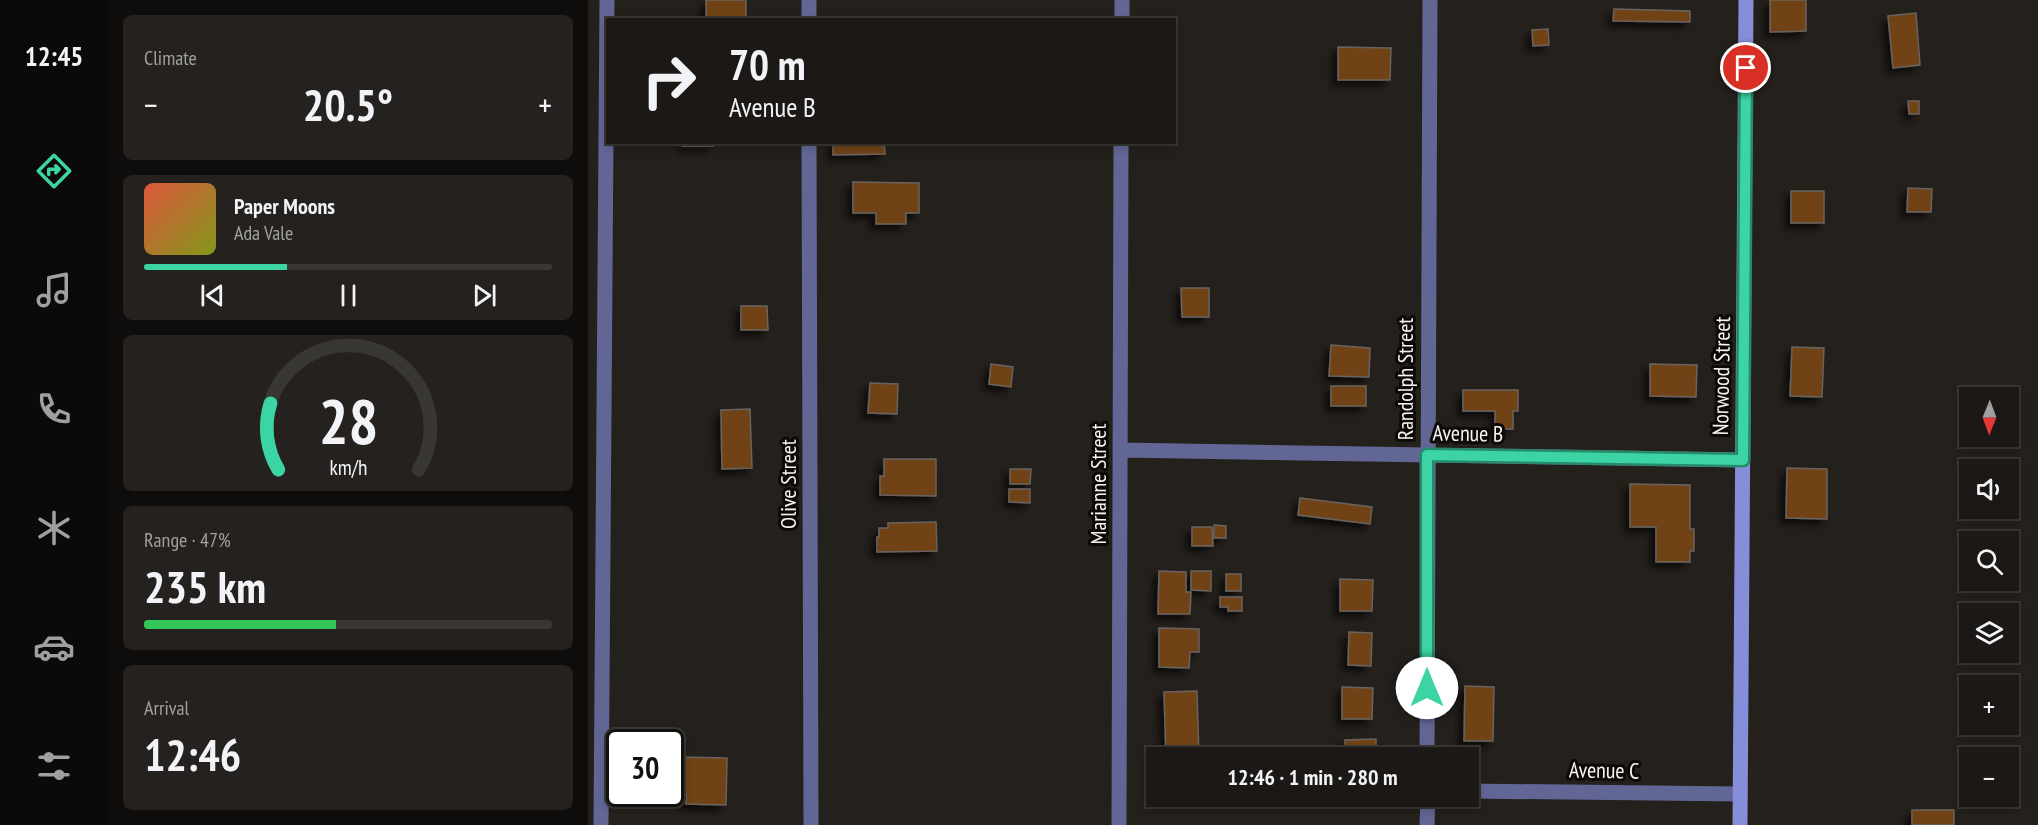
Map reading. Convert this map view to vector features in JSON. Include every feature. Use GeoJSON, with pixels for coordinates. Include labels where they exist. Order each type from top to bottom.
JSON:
{"type":"FeatureCollection","features":[{"type":"Feature","properties":{"kind":"street"},"geometry":{"type":"LineString","coordinates":[[607,0],[607,18]]}},
{"type":"Feature","properties":{"kind":"street"},"geometry":{"type":"LineString","coordinates":[[808,0],[809,18]]}},
{"type":"Feature","properties":{"kind":"street"},"geometry":{"type":"LineString","coordinates":[[1122,0],[1122,18]]}},
{"type":"Feature","properties":{"kind":"street","name":"Randolph Street"},"geometry":{"type":"LineString","coordinates":[[1428,747],[1430,0]]}},
{"type":"Feature","properties":{"kind":"street","name":"Norwood Street"},"geometry":{"type":"LineString","coordinates":[[1740,825],[1746,0]]}},
{"type":"Feature","properties":{"kind":"street"},"geometry":{"type":"LineString","coordinates":[[601,825],[606,138]]}},
{"type":"Feature","properties":{"kind":"street","name":"Olive Street"},"geometry":{"type":"LineString","coordinates":[[809,144],[811,825]]}},
{"type":"Feature","properties":{"kind":"street","name":"Marianne Street"},"geometry":{"type":"LineString","coordinates":[[1119,825],[1121,144]]}},
{"type":"Feature","properties":{"kind":"street","name":"Avenue B"},"geometry":{"type":"LineString","coordinates":[[1120,450],[1743,460]]}},
{"type":"Feature","properties":{"kind":"street","name":"Avenue C"},"geometry":{"type":"LineString","coordinates":[[1479,791],[1740,794]]}},
{"type":"Feature","properties":{"kind":"street"},"geometry":{"type":"LineString","coordinates":[[1427,825],[1428,807]]}},
{"type":"Feature","properties":{"kind":"building"},"geometry":{"type":"Polygon","coordinates":[[[706,0],[746,0],[746,18],[692,18],[706,17],[706,0]]]}},
{"type":"Feature","properties":{"kind":"building"},"geometry":{"type":"Polygon","coordinates":[[[1770,0],[1806,0],[1806,31],[1770,32],[1770,0]]]}},
{"type":"Feature","properties":{"kind":"building"},"geometry":{"type":"Polygon","coordinates":[[[1614,9],[1690,11],[1690,22],[1613,21],[1614,9]]]}},
{"type":"Feature","properties":{"kind":"building"},"geometry":{"type":"Polygon","coordinates":[[[1916,13],[1920,65],[1893,68],[1888,16],[1916,13]]]}},
{"type":"Feature","properties":{"kind":"building"},"geometry":{"type":"Polygon","coordinates":[[[1548,29],[1549,45],[1533,46],[1532,30],[1548,29]]]}},
{"type":"Feature","properties":{"kind":"building"},"geometry":{"type":"Polygon","coordinates":[[[1338,47],[1391,48],[1390,80],[1338,80],[1338,47]]]}},
{"type":"Feature","properties":{"kind":"building"},"geometry":{"type":"Polygon","coordinates":[[[1908,101],[1919,101],[1919,114],[1909,114],[1908,101]]]}},
{"type":"Feature","properties":{"kind":"building"},"geometry":{"type":"Polygon","coordinates":[[[682,144],[713,144],[713,146],[682,146],[682,144]]]}},
{"type":"Feature","properties":{"kind":"building"},"geometry":{"type":"Polygon","coordinates":[[[833,144],[884,144],[885,154],[833,155],[833,144]]]}},
{"type":"Feature","properties":{"kind":"building"},"geometry":{"type":"Polygon","coordinates":[[[853,182],[919,183],[919,213],[906,213],[906,224],[876,224],[876,213],[853,213],[853,182]]]}},
{"type":"Feature","properties":{"kind":"building"},"geometry":{"type":"Polygon","coordinates":[[[1908,188],[1932,189],[1931,212],[1907,212],[1908,188]]]}},
{"type":"Feature","properties":{"kind":"building"},"geometry":{"type":"Polygon","coordinates":[[[1791,191],[1824,191],[1824,223],[1791,223],[1791,191]]]}},
{"type":"Feature","properties":{"kind":"building"},"geometry":{"type":"Polygon","coordinates":[[[1181,288],[1209,288],[1209,317],[1182,317],[1181,288]]]}},
{"type":"Feature","properties":{"kind":"building"},"geometry":{"type":"Polygon","coordinates":[[[741,306],[767,306],[768,330],[741,330],[741,306]]]}},
{"type":"Feature","properties":{"kind":"building"},"geometry":{"type":"Polygon","coordinates":[[[1331,345],[1370,348],[1369,377],[1329,376],[1331,345]]]}},
{"type":"Feature","properties":{"kind":"building"},"geometry":{"type":"Polygon","coordinates":[[[1792,347],[1824,348],[1822,397],[1790,396],[1792,347]]]}},
{"type":"Feature","properties":{"kind":"building"},"geometry":{"type":"Polygon","coordinates":[[[991,364],[1013,367],[1011,387],[989,384],[991,364]]]}},
{"type":"Feature","properties":{"kind":"building"},"geometry":{"type":"Polygon","coordinates":[[[1650,364],[1697,365],[1696,397],[1650,396],[1650,364]]]}},
{"type":"Feature","properties":{"kind":"building"},"geometry":{"type":"Polygon","coordinates":[[[870,383],[898,384],[897,414],[868,413],[870,383]]]}},
{"type":"Feature","properties":{"kind":"building"},"geometry":{"type":"Polygon","coordinates":[[[1331,386],[1366,386],[1366,406],[1331,406],[1331,386]]]}},
{"type":"Feature","properties":{"kind":"building"},"geometry":{"type":"Polygon","coordinates":[[[1463,390],[1518,390],[1518,411],[1513,411],[1513,429],[1495,429],[1495,411],[1463,411],[1463,390]]]}},
{"type":"Feature","properties":{"kind":"building"},"geometry":{"type":"Polygon","coordinates":[[[750,409],[752,468],[722,469],[721,410],[750,409]]]}},
{"type":"Feature","properties":{"kind":"building"},"geometry":{"type":"Polygon","coordinates":[[[884,459],[936,459],[936,496],[880,495],[880,476],[884,476],[884,459]]]}},
{"type":"Feature","properties":{"kind":"building"},"geometry":{"type":"Polygon","coordinates":[[[1787,468],[1827,469],[1827,519],[1786,518],[1787,468]]]}},
{"type":"Feature","properties":{"kind":"building"},"geometry":{"type":"Polygon","coordinates":[[[1010,469],[1031,469],[1030,484],[1010,484],[1010,469]]]}},
{"type":"Feature","properties":{"kind":"building"},"geometry":{"type":"Polygon","coordinates":[[[1630,484],[1690,485],[1690,529],[1694,529],[1694,551],[1690,551],[1690,562],[1656,562],[1656,527],[1630,527],[1630,484]]]}},
{"type":"Feature","properties":{"kind":"building"},"geometry":{"type":"Polygon","coordinates":[[[1009,489],[1030,489],[1030,503],[1009,502],[1009,489]]]}},
{"type":"Feature","properties":{"kind":"building"},"geometry":{"type":"Polygon","coordinates":[[[1300,498],[1372,507],[1370,524],[1298,515],[1300,498]]]}},
{"type":"Feature","properties":{"kind":"building"},"geometry":{"type":"Polygon","coordinates":[[[936,522],[937,551],[877,552],[879,528],[888,528],[888,523],[936,522]]]}},
{"type":"Feature","properties":{"kind":"building"},"geometry":{"type":"Polygon","coordinates":[[[1214,525],[1226,526],[1226,538],[1214,538],[1214,525]]]}},
{"type":"Feature","properties":{"kind":"building"},"geometry":{"type":"Polygon","coordinates":[[[1192,527],[1212,527],[1213,546],[1192,546],[1192,527]]]}},
{"type":"Feature","properties":{"kind":"building"},"geometry":{"type":"Polygon","coordinates":[[[1159,571],[1186,572],[1186,592],[1191,592],[1190,614],[1158,614],[1159,571]]]}},
{"type":"Feature","properties":{"kind":"building"},"geometry":{"type":"Polygon","coordinates":[[[1191,571],[1211,571],[1211,591],[1191,590],[1191,571]]]}},
{"type":"Feature","properties":{"kind":"building"},"geometry":{"type":"Polygon","coordinates":[[[1226,574],[1241,574],[1241,591],[1226,591],[1226,574]]]}},
{"type":"Feature","properties":{"kind":"building"},"geometry":{"type":"Polygon","coordinates":[[[1340,579],[1373,580],[1372,611],[1340,611],[1340,579]]]}},
{"type":"Feature","properties":{"kind":"building"},"geometry":{"type":"Polygon","coordinates":[[[1220,597],[1242,597],[1242,611],[1228,611],[1228,607],[1220,607],[1220,597]]]}},
{"type":"Feature","properties":{"kind":"building"},"geometry":{"type":"Polygon","coordinates":[[[1159,628],[1199,629],[1199,652],[1190,652],[1189,668],[1159,667],[1159,628]]]}},
{"type":"Feature","properties":{"kind":"building"},"geometry":{"type":"Polygon","coordinates":[[[1349,632],[1372,633],[1371,666],[1348,665],[1349,632]]]}},
{"type":"Feature","properties":{"kind":"building"},"geometry":{"type":"Polygon","coordinates":[[[1465,686],[1494,687],[1493,741],[1464,741],[1465,686]]]}},
{"type":"Feature","properties":{"kind":"building"},"geometry":{"type":"Polygon","coordinates":[[[1342,687],[1373,688],[1372,719],[1342,719],[1342,687]]]}},
{"type":"Feature","properties":{"kind":"building"},"geometry":{"type":"Polygon","coordinates":[[[1197,691],[1199,747],[1166,747],[1164,692],[1197,691]]]}},
{"type":"Feature","properties":{"kind":"building"},"geometry":{"type":"Polygon","coordinates":[[[1376,739],[1376,747],[1345,747],[1345,740],[1376,739]]]}},
{"type":"Feature","properties":{"kind":"building"},"geometry":{"type":"Polygon","coordinates":[[[684,757],[727,758],[726,805],[686,804],[686,792],[684,792],[684,757]]]}},
{"type":"Feature","properties":{"kind":"building"},"geometry":{"type":"Polygon","coordinates":[[[1912,810],[1954,810],[1954,825],[1912,825],[1912,810]]]}},
{"type":"Feature","properties":{"kind":"route"},"geometry":{"type":"LineString","coordinates":[[1427,688],[1427,455],[1743,460],[1746,68]]}}]}
